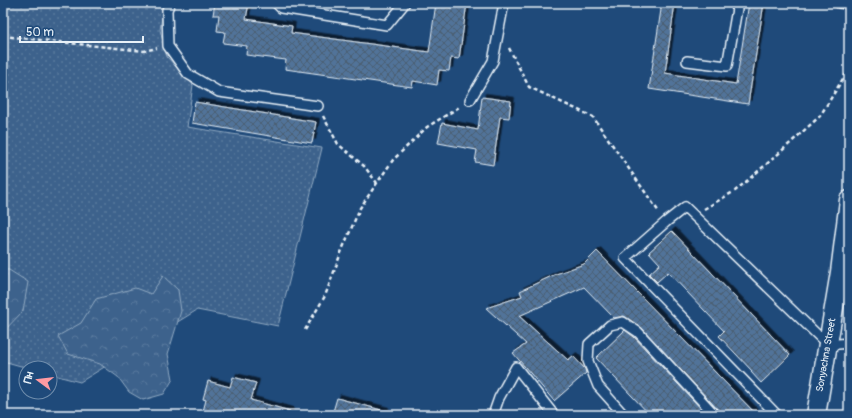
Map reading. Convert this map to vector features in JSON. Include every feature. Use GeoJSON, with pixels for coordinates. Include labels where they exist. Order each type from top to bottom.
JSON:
{"type":"FeatureCollection","features":[{"type":"Feature","properties":{"kind":"street","name":"Sonyachna Street"},"geometry":{"type":"LineString","coordinates":[[816,415],[840,272],[849,200]]}},
{"type":"Feature","properties":{"kind":"lane"},"geometry":{"type":"LineString","coordinates":[[170,3],[167,10],[168,46],[188,74],[219,92],[318,106]]}},
{"type":"Feature","properties":{"kind":"lane"},"geometry":{"type":"LineString","coordinates":[[276,3],[281,8],[387,25],[405,3]]}},
{"type":"Feature","properties":{"kind":"lane"},"geometry":{"type":"LineString","coordinates":[[470,100],[493,61],[504,3]]}},
{"type":"Feature","properties":{"kind":"lane"},"geometry":{"type":"LineString","coordinates":[[687,61],[727,66],[738,3]]}},
{"type":"Feature","properties":{"kind":"lane"},"geometry":{"type":"LineString","coordinates":[[839,3],[849,4]]}},
{"type":"Feature","properties":{"kind":"lane"},"geometry":{"type":"LineString","coordinates":[[777,415],[625,258],[685,207],[828,345],[849,343]]}},
{"type":"Feature","properties":{"kind":"lane"},"geometry":{"type":"LineString","coordinates":[[624,415],[598,386],[588,361],[589,344],[610,325],[623,322],[638,332],[715,415]]}},
{"type":"Feature","properties":{"kind":"lane"},"geometry":{"type":"LineString","coordinates":[[494,415],[499,398],[516,367],[554,415]]}},
{"type":"Feature","properties":{"kind":"path"},"geometry":{"type":"LineString","coordinates":[[498,30],[514,57],[528,88],[593,117],[666,222]]}},
{"type":"Feature","properties":{"kind":"path"},"geometry":{"type":"LineString","coordinates":[[3,36],[144,51],[168,46]]}},
{"type":"Feature","properties":{"kind":"path"},"geometry":{"type":"LineString","coordinates":[[693,216],[735,191],[820,116],[849,71]]}},
{"type":"Feature","properties":{"kind":"path"},"geometry":{"type":"LineString","coordinates":[[305,330],[325,296],[342,250],[360,208],[393,160],[427,128],[470,100]]}},
{"type":"Feature","properties":{"kind":"path"},"geometry":{"type":"LineString","coordinates":[[318,106],[338,144],[364,166],[377,183]]}},
{"type":"Feature","properties":{"kind":"green space"},"geometry":{"type":"Polygon","coordinates":[[[3,3],[164,3],[160,30],[167,57],[193,85],[187,127],[322,148],[278,326],[197,310],[80,382],[58,376],[58,360],[18,360],[18,365],[3,361],[3,3]]]}},
{"type":"Feature","properties":{"kind":"green space"},"geometry":{"type":"Polygon","coordinates":[[[3,270],[9,270],[28,282],[23,311],[3,332],[3,270]]]}},
{"type":"Feature","properties":{"kind":"green space"},"geometry":{"type":"Polygon","coordinates":[[[163,276],[178,290],[181,311],[168,354],[173,379],[164,394],[143,400],[129,392],[118,377],[100,364],[68,354],[58,336],[81,323],[96,299],[135,288],[151,294],[163,276]]]}},
{"type":"Feature","properties":{"kind":"building"},"geometry":{"type":"Polygon","coordinates":[[[215,3],[249,3],[246,19],[292,26],[291,33],[429,52],[436,3],[467,3],[459,59],[451,58],[449,71],[439,70],[437,85],[413,81],[412,87],[285,69],[286,60],[246,55],[247,46],[223,43],[225,32],[217,31],[219,15],[213,15],[215,3]]]}},
{"type":"Feature","properties":{"kind":"building"},"geometry":{"type":"Polygon","coordinates":[[[662,3],[675,3],[665,73],[736,84],[749,3],[764,3],[748,104],[649,89],[662,3]]]}},
{"type":"Feature","properties":{"kind":"building"},"geometry":{"type":"Polygon","coordinates":[[[482,97],[511,101],[509,118],[500,117],[493,165],[475,162],[477,150],[438,143],[442,123],[478,130],[482,97]]]}},
{"type":"Feature","properties":{"kind":"building"},"geometry":{"type":"Polygon","coordinates":[[[195,102],[316,122],[312,143],[192,123],[195,102]]]}},
{"type":"Feature","properties":{"kind":"building"},"geometry":{"type":"Polygon","coordinates":[[[672,231],[790,355],[761,383],[751,372],[752,371],[719,336],[724,331],[668,272],[657,282],[649,274],[660,264],[649,252],[672,231]]]}},
{"type":"Feature","properties":{"kind":"building"},"geometry":{"type":"Polygon","coordinates":[[[597,251],[757,415],[721,415],[719,411],[642,328],[624,316],[614,318],[584,287],[519,316],[568,360],[573,356],[585,369],[586,373],[554,401],[513,353],[526,344],[486,308],[522,296],[520,291],[556,274],[584,264],[597,251]]]}},
{"type":"Feature","properties":{"kind":"building"},"geometry":{"type":"Polygon","coordinates":[[[625,330],[634,337],[707,415],[650,415],[596,358],[625,330]]]}},
{"type":"Feature","properties":{"kind":"building"},"geometry":{"type":"Polygon","coordinates":[[[233,377],[256,383],[251,400],[290,411],[289,415],[202,415],[206,400],[203,399],[208,381],[230,387],[233,377]]]}},
{"type":"Feature","properties":{"kind":"building"},"geometry":{"type":"Polygon","coordinates":[[[337,398],[385,411],[385,415],[332,415],[337,398]]]}}]}
